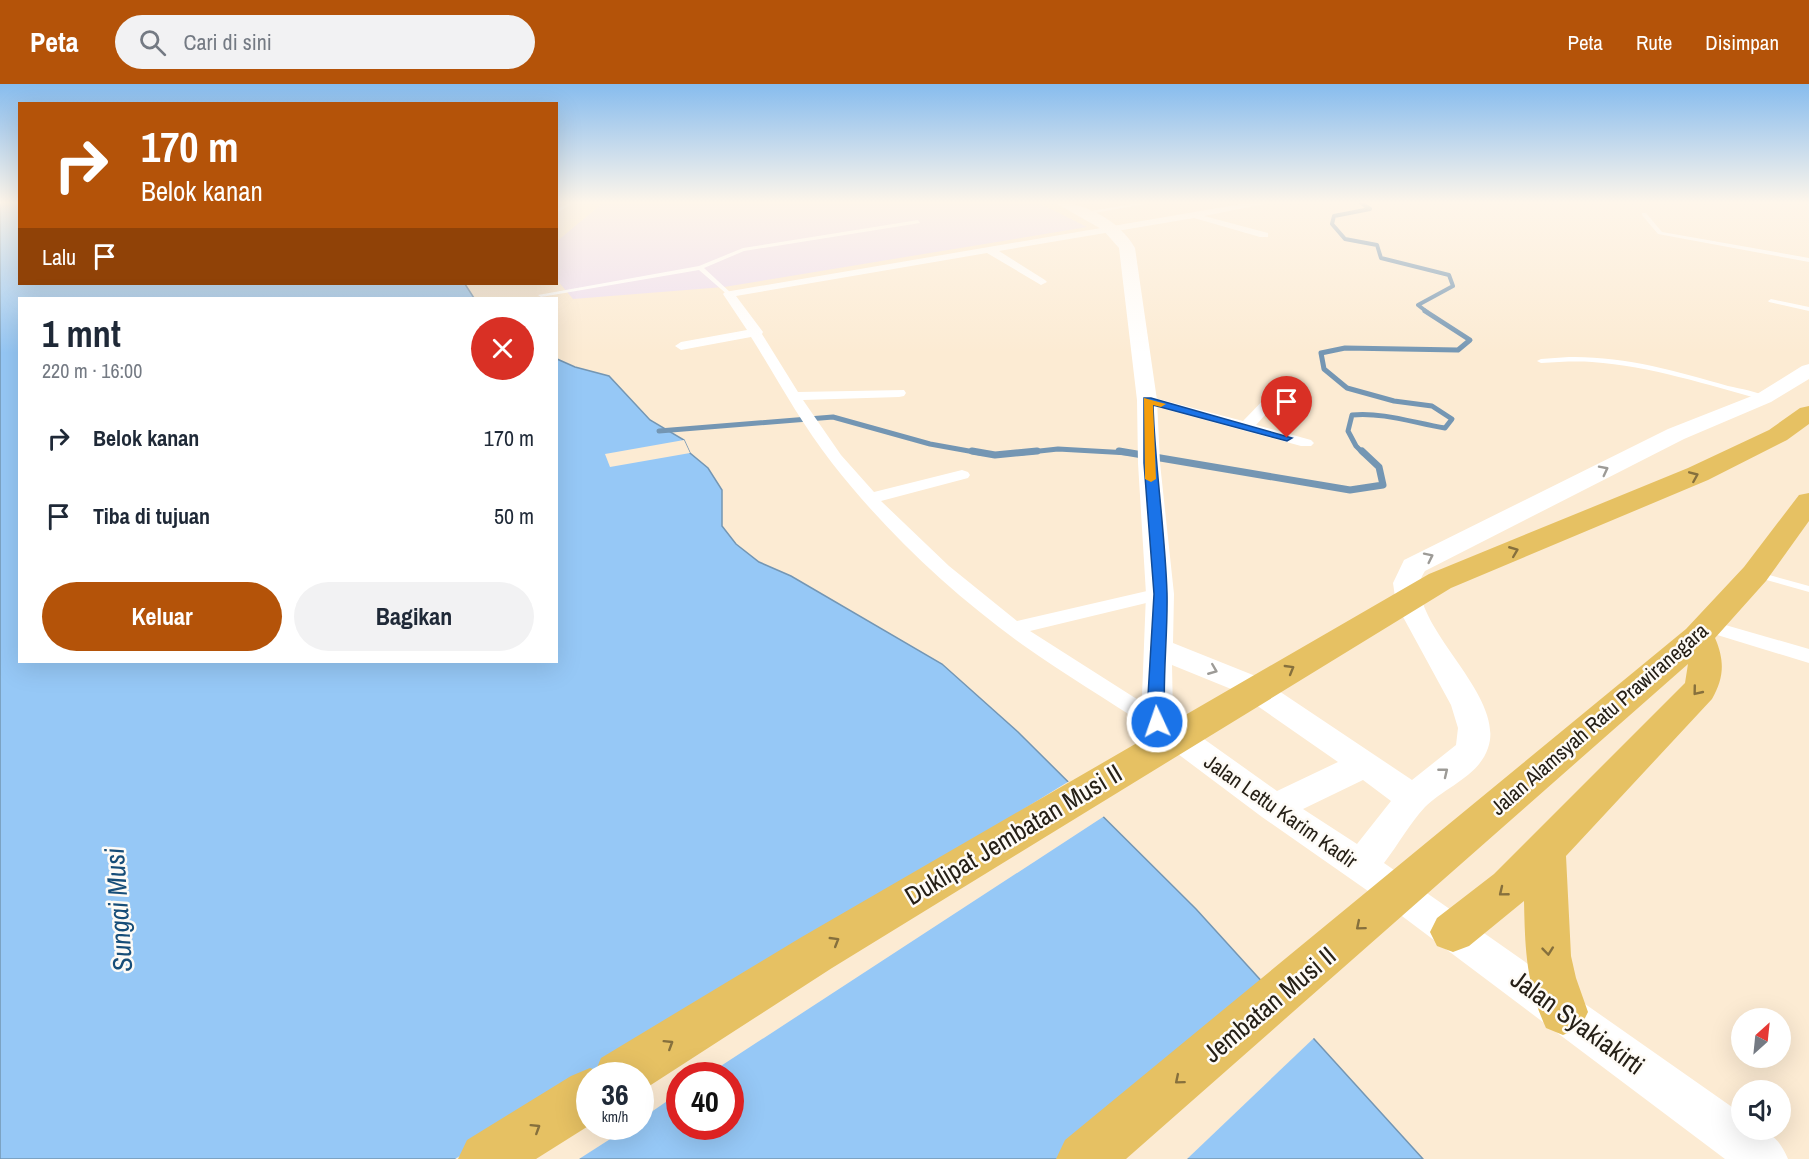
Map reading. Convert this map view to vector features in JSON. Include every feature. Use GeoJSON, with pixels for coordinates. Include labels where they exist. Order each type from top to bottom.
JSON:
{"type":"FeatureCollection","features":[{"type":"Feature","properties":{"kind":"highway","name":"Duklipat Jembatan Musi II"},"geometry":{"type":"LineString","coordinates":[[642,1062],[826,946],[1440,581],[1698,474],[1778,435],[1809,414]]}},
{"type":"Feature","properties":{"kind":"highway","name":"Jalan Alamsyah Ratu Prawiranegara"},"geometry":{"type":"LineString","coordinates":[[1452,848],[1703,631],[1755,574],[1809,501]]}},
{"type":"Feature","properties":{"kind":"highway"},"geometry":{"type":"LineString","coordinates":[[1453,932],[1510,887],[1699,690],[1707,672],[1703,631]]}},
{"type":"Feature","properties":{"kind":"highway","name":"Jembatan Musi II"},"geometry":{"type":"LineString","coordinates":[[1084,1159],[1452,848]]}},
{"type":"Feature","properties":{"kind":"highway"},"geometry":{"type":"LineString","coordinates":[[1545,851],[1548,956],[1552,978],[1563,1012]]}},
{"type":"Feature","properties":{"kind":"highway"},"geometry":{"type":"LineString","coordinates":[[486,1159],[576,1103]]}},
{"type":"Feature","properties":{"kind":"street"},"geometry":{"type":"LineString","coordinates":[[984,252],[729,294],[757,332],[803,413],[836,458],[938,566],[1014,628],[1157,722]]}},
{"type":"Feature","properties":{"kind":"street"},"geometry":{"type":"LineString","coordinates":[[993,252],[1041,282]]}},
{"type":"Feature","properties":{"kind":"street"},"geometry":{"type":"LineString","coordinates":[[1129,252],[1148,400],[1149,454],[1160,594],[1157,722]]}},
{"type":"Feature","properties":{"kind":"street"},"geometry":{"type":"LineString","coordinates":[[681,346],[757,332]]}},
{"type":"Feature","properties":{"kind":"street"},"geometry":{"type":"LineString","coordinates":[[1376,877],[1413,798],[1472,750],[1476,736],[1466,700],[1414,616],[1405,581],[1407,573],[1413,566],[1427,558],[1676,434],[1764,398],[1809,370]]}},
{"type":"Feature","properties":{"kind":"street"},"geometry":{"type":"LineString","coordinates":[[792,396],[899,393]]}},
{"type":"Feature","properties":{"kind":"street"},"geometry":{"type":"LineString","coordinates":[[1247,426],[1278,393]]}},
{"type":"Feature","properties":{"kind":"street"},"geometry":{"type":"LineString","coordinates":[[1148,400],[1306,443]]}},
{"type":"Feature","properties":{"kind":"street"},"geometry":{"type":"LineString","coordinates":[[872,498],[962,475]]}},
{"type":"Feature","properties":{"kind":"street"},"geometry":{"type":"LineString","coordinates":[[1014,628],[1160,594]]}},
{"type":"Feature","properties":{"kind":"street"},"geometry":{"type":"LineString","coordinates":[[1703,631],[1809,656]]}},
{"type":"Feature","properties":{"kind":"street"},"geometry":{"type":"LineString","coordinates":[[1159,648],[1247,684],[1413,798]]}},
{"type":"Feature","properties":{"kind":"street","name":"Jalan Lettu Karim Kadir"},"geometry":{"type":"LineString","coordinates":[[1157,722],[1376,877]]}},
{"type":"Feature","properties":{"kind":"street"},"geometry":{"type":"LineString","coordinates":[[1274,807],[1364,765]]}},
{"type":"Feature","properties":{"kind":"street","name":"Jalan Syakiakirti"},"geometry":{"type":"LineString","coordinates":[[1376,877],[1764,1159]]}},
{"type":"Feature","properties":{"kind":"lane"},"geometry":{"type":"LineString","coordinates":[[541,295],[700,268],[738,252]]}},
{"type":"Feature","properties":{"kind":"lane"},"geometry":{"type":"LineString","coordinates":[[1766,252],[1809,260]]}},
{"type":"Feature","properties":{"kind":"lane"},"geometry":{"type":"LineString","coordinates":[[700,268],[729,294]]}},
{"type":"Feature","properties":{"kind":"lane"},"geometry":{"type":"LineString","coordinates":[[1771,301],[1809,309]]}},
{"type":"Feature","properties":{"kind":"lane"},"geometry":{"type":"LineString","coordinates":[[1541,361],[1590,359],[1620,363],[1764,398]]}},
{"type":"Feature","properties":{"kind":"lane"},"geometry":{"type":"LineString","coordinates":[[1755,574],[1809,589]]}},
{"type":"Feature","properties":{"kind":"shaded area"},"geometry":{"type":"Polygon","coordinates":[[[558,252],[935,252],[724,287],[573,299],[558,281],[558,252]]]}},
{"type":"Feature","properties":{"kind":"water","name":"Sungai Musi"},"geometry":{"type":"Polygon","coordinates":[[[0,252],[18,252],[18,285],[466,285],[473,297],[18,297],[18,663],[558,663],[558,359],[575,367],[609,376],[650,420],[684,440],[690,453],[708,468],[722,490],[722,526],[736,544],[759,562],[791,576],[942,664],[1018,732],[1196,909],[1423,1159],[0,1159],[0,252]]]}},
{"type":"Feature","properties":{"kind":"pier"},"geometry":{"type":"Polygon","coordinates":[[[684,440],[690,453],[610,467],[605,454],[684,440]]]}},
{"type":"Feature","properties":{"kind":"pier"},"geometry":{"type":"Polygon","coordinates":[[[1071,780],[1106,815],[727,1062],[666,1062],[666,1102],[654,1110],[654,1062],[611,1062],[1071,780]]]}},
{"type":"Feature","properties":{"kind":"pier"},"geometry":{"type":"Polygon","coordinates":[[[1271,986],[1316,1036],[1187,1159],[1075,1159],[1271,986]]]}},
{"type":"Feature","properties":{"kind":"pier"},"geometry":{"type":"Polygon","coordinates":[[[576,1084],[576,1140],[609,1140],[579,1159],[455,1159],[576,1084]]]}},
{"type":"Feature","properties":{"kind":"waterway"},"geometry":{"type":"LineString","coordinates":[[1379,252],[1381,258],[1449,275],[1453,286],[1418,305],[1427,312]]}},
{"type":"Feature","properties":{"kind":"waterway"},"geometry":{"type":"LineString","coordinates":[[1363,453],[1356,446],[1348,431],[1352,415],[1387,416],[1445,428],[1452,419],[1432,406],[1394,401],[1347,388],[1324,369],[1321,353],[1345,348],[1458,350],[1470,340],[1425,311]]}},
{"type":"Feature","properties":{"kind":"waterway"},"geometry":{"type":"LineString","coordinates":[[659,431],[833,417],[930,444],[980,453]]}},
{"type":"Feature","properties":{"kind":"waterway"},"geometry":{"type":"LineString","coordinates":[[1021,453],[1058,449],[1129,453]]}},
{"type":"Feature","properties":{"kind":"waterway"},"geometry":{"type":"LineString","coordinates":[[972,451],[995,455],[1037,451]]}},
{"type":"Feature","properties":{"kind":"waterway"},"geometry":{"type":"LineString","coordinates":[[1119,451],[1350,490],[1383,485],[1379,467],[1362,451]]}},
{"type":"Feature","properties":{"kind":"slow traffic"},"geometry":{"type":"LineString","coordinates":[[1151,479],[1148,400],[1161,404]]}},
{"type":"Feature","properties":{"kind":"route"},"geometry":{"type":"LineString","coordinates":[[1157,722],[1160,594],[1149,463],[1148,400],[1287,438]]}}]}
